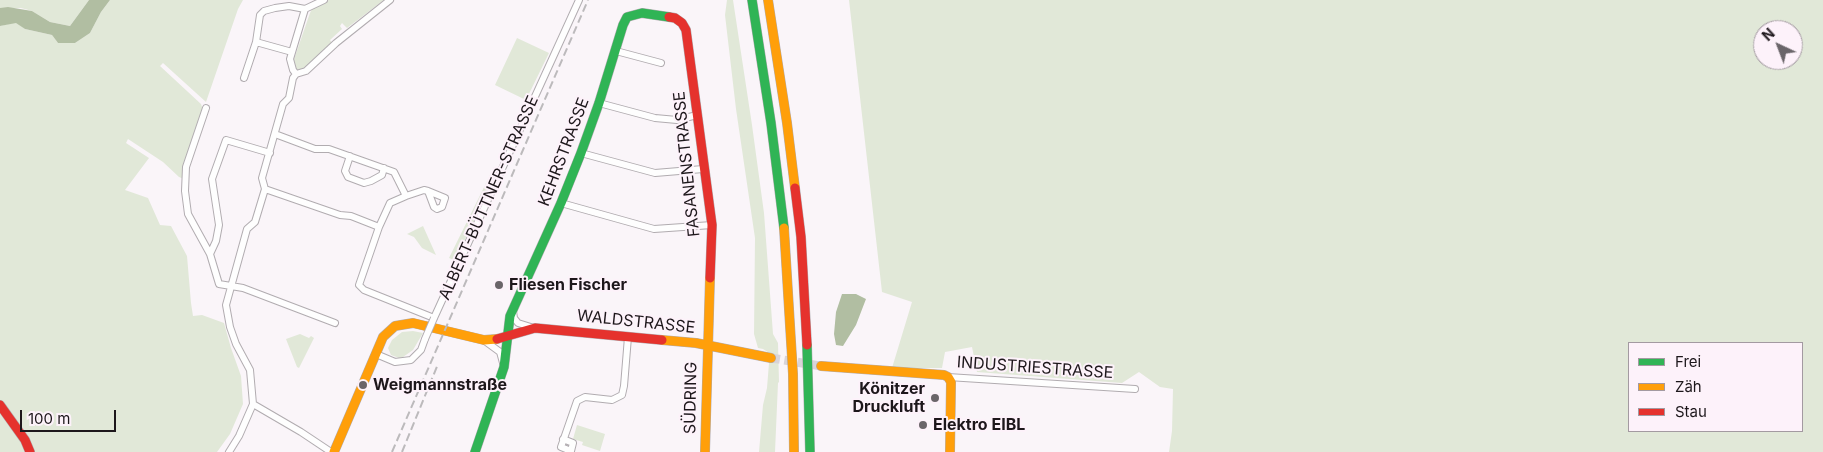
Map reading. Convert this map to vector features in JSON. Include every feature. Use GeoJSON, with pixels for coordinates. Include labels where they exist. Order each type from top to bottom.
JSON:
{"type":"FeatureCollection","features":[{"type":"Feature","properties":{"kind":"main road"},"geometry":{"type":"LineString","coordinates":[[752,0],[771,122],[785,240],[793,374],[794,452]]}},
{"type":"Feature","properties":{"kind":"main road"},"geometry":{"type":"LineString","coordinates":[[768,0],[787,123],[801,237],[809,374],[810,452]]}},
{"type":"Feature","properties":{"kind":"main road","name":"KEHRSTRASSE"},"geometry":{"type":"LineString","coordinates":[[475,452],[504,367],[510,316],[513,308],[561,203],[581,153],[616,51],[623,24],[627,17],[642,13]]}},
{"type":"Feature","properties":{"kind":"main road","name":"FASANENSTRASSE"},"geometry":{"type":"LineString","coordinates":[[642,13],[675,18],[682,23],[686,30],[703,169],[712,225],[707,345]]}},
{"type":"Feature","properties":{"kind":"main road"},"geometry":{"type":"LineString","coordinates":[[333,452],[383,337],[395,326],[413,323],[484,340]]}},
{"type":"Feature","properties":{"kind":"main road","name":"WALDSTRASSE"},"geometry":{"type":"LineString","coordinates":[[484,340],[535,328],[707,345],[771,358]]}},
{"type":"Feature","properties":{"kind":"main road","name":"SÜDRING"},"geometry":{"type":"LineString","coordinates":[[705,452],[707,345]]}},
{"type":"Feature","properties":{"kind":"main road"},"geometry":{"type":"LineString","coordinates":[[821,366],[944,375],[948,377]]}},
{"type":"Feature","properties":{"kind":"main road","name":"INDUSTRIESTRASSE"},"geometry":{"type":"LineString","coordinates":[[948,377],[951,382],[950,452]]}},
{"type":"Feature","properties":{"kind":"main road"},"geometry":{"type":"LineString","coordinates":[[0,405],[25,440],[30,452]]}},
{"type":"Feature","properties":{"kind":"street"},"geometry":{"type":"LineString","coordinates":[[244,78],[256,42],[260,15],[264,12],[289,6],[305,9],[324,0]]}},
{"type":"Feature","properties":{"kind":"street"},"geometry":{"type":"LineString","coordinates":[[230,452],[253,404],[250,370],[236,344],[226,306],[230,286],[248,229],[255,222],[265,189],[262,178],[283,104],[289,98],[293,78],[296,74],[306,71],[336,43],[390,0]]}},
{"type":"Feature","properties":{"kind":"street","name":"ALBERT-BÜTTNER-STRASSE"},"geometry":{"type":"LineString","coordinates":[[376,354],[395,362],[411,360],[421,350],[579,0]]}},
{"type":"Feature","properties":{"kind":"street"},"geometry":{"type":"LineString","coordinates":[[296,74],[290,60],[305,9]]}},
{"type":"Feature","properties":{"kind":"street"},"geometry":{"type":"LineString","coordinates":[[256,42],[292,52]]}},
{"type":"Feature","properties":{"kind":"street"},"geometry":{"type":"LineString","coordinates":[[616,51],[661,63]]}},
{"type":"Feature","properties":{"kind":"street"},"geometry":{"type":"LineString","coordinates":[[599,103],[655,118],[677,120],[697,115]]}},
{"type":"Feature","properties":{"kind":"street"},"geometry":{"type":"LineString","coordinates":[[206,108],[186,167],[185,191],[188,214],[210,254],[219,284],[243,288],[334,323]]}},
{"type":"Feature","properties":{"kind":"street"},"geometry":{"type":"LineString","coordinates":[[275,134],[315,149],[329,149],[394,172],[406,196]]}},
{"type":"Feature","properties":{"kind":"street"},"geometry":{"type":"LineString","coordinates":[[210,254],[216,241],[219,225],[212,179],[226,140],[270,152]]}},
{"type":"Feature","properties":{"kind":"street"},"geometry":{"type":"LineString","coordinates":[[581,153],[655,173],[703,169]]}},
{"type":"Feature","properties":{"kind":"street"},"geometry":{"type":"LineString","coordinates":[[350,156],[345,171],[348,177],[364,183],[382,175],[384,168]]}},
{"type":"Feature","properties":{"kind":"street"},"geometry":{"type":"LineString","coordinates":[[265,189],[380,227]]}},
{"type":"Feature","properties":{"kind":"street"},"geometry":{"type":"LineString","coordinates":[[428,191],[420,190],[390,203],[359,285],[364,290],[434,318]]}},
{"type":"Feature","properties":{"kind":"street"},"geometry":{"type":"LineString","coordinates":[[561,203],[654,229],[712,225]]}},
{"type":"Feature","properties":{"kind":"street"},"geometry":{"type":"LineString","coordinates":[[513,308],[514,318],[518,323],[535,328]]}},
{"type":"Feature","properties":{"kind":"street"},"geometry":{"type":"LineString","coordinates":[[563,439],[577,401],[585,397],[612,400],[622,395],[628,337]]}},
{"type":"Feature","properties":{"kind":"street"},"geometry":{"type":"LineString","coordinates":[[484,340],[500,352],[504,367]]}},
{"type":"Feature","properties":{"kind":"street","name":"INDUSTRIESTRASSE"},"geometry":{"type":"LineString","coordinates":[[948,377],[1135,389]]}},
{"type":"Feature","properties":{"kind":"street"},"geometry":{"type":"LineString","coordinates":[[253,404],[333,452]]}},
{"type":"Feature","properties":{"kind":"shaded area"},"geometry":{"type":"Polygon","coordinates":[[[0,0],[89,0],[70,26],[50,22],[32,11],[21,8],[0,8],[0,0]]]}},
{"type":"Feature","properties":{"kind":"shaded area"},"geometry":{"type":"Polygon","coordinates":[[[89,0],[110,0],[90,33],[75,43],[58,43],[52,35],[25,29],[16,23],[0,26],[0,8],[8,7],[32,11],[50,22],[70,26],[89,0]]]}},
{"type":"Feature","properties":{"kind":"shaded area"},"geometry":{"type":"Polygon","coordinates":[[[110,0],[243,0],[238,9],[206,102],[163,63],[160,66],[201,104],[203,110],[184,179],[179,177],[163,162],[128,139],[126,143],[149,158],[125,190],[148,198],[160,225],[171,226],[187,256],[193,316],[202,315],[224,323],[241,376],[243,404],[230,434],[217,452],[0,452],[0,26],[16,22],[25,29],[52,35],[58,43],[75,43],[90,33],[110,0]]]}},
{"type":"Feature","properties":{"kind":"shaded area"},"geometry":{"type":"Polygon","coordinates":[[[329,0],[384,0],[347,28],[342,23],[340,26],[342,29],[330,40],[332,43],[304,69],[296,70],[293,62],[310,13],[312,9],[329,0]]]}},
{"type":"Feature","properties":{"kind":"shaded area"},"geometry":{"type":"Polygon","coordinates":[[[727,0],[733,0],[752,125],[764,213],[773,334],[778,343],[779,382],[775,452],[759,452],[763,405],[771,354],[758,348],[754,334],[755,238],[736,109],[725,15],[727,0]]]}},
{"type":"Feature","properties":{"kind":"shaded area"},"geometry":{"type":"Polygon","coordinates":[[[849,0],[1823,0],[1823,452],[1169,452],[1172,431],[1173,389],[1160,387],[1139,372],[1122,383],[977,372],[972,347],[945,352],[942,368],[892,368],[912,302],[882,292],[849,0]]]}},
{"type":"Feature","properties":{"kind":"shaded area"},"geometry":{"type":"Polygon","coordinates":[[[517,38],[549,53],[526,100],[495,85],[517,38]]]}},
{"type":"Feature","properties":{"kind":"shaded area"},"geometry":{"type":"Polygon","coordinates":[[[494,167],[498,168],[456,259],[449,258],[494,167]]]}},
{"type":"Feature","properties":{"kind":"shaded area"},"geometry":{"type":"Polygon","coordinates":[[[423,226],[436,255],[422,248],[414,237],[407,234],[423,226]]]}},
{"type":"Feature","properties":{"kind":"shaded area"},"geometry":{"type":"Polygon","coordinates":[[[842,294],[856,294],[866,299],[856,325],[843,346],[836,345],[834,334],[836,312],[842,294]]]}},
{"type":"Feature","properties":{"kind":"shaded area"},"geometry":{"type":"Polygon","coordinates":[[[413,331],[423,333],[413,350],[399,358],[391,355],[388,348],[392,340],[402,332],[413,331]]]}},
{"type":"Feature","properties":{"kind":"shaded area"},"geometry":{"type":"Polygon","coordinates":[[[300,334],[314,338],[299,368],[286,339],[300,334]]]}},
{"type":"Feature","properties":{"kind":"shaded area"},"geometry":{"type":"Polygon","coordinates":[[[577,425],[605,434],[600,451],[582,445],[583,442],[573,439],[577,425]]]}},
{"type":"Feature","properties":{"kind":"tunnel"},"geometry":{"type":"LineString","coordinates":[[771,358],[821,366]]}},
{"type":"Feature","properties":{"kind":"railway"},"geometry":{"type":"LineString","coordinates":[[392,452],[588,0]]}},
{"type":"Feature","properties":{"kind":"railway"},"geometry":{"type":"LineString","coordinates":[[402,452],[438,364]]}},
{"type":"Feature","properties":{"kind":"traffic: fast"},"geometry":{"type":"LineString","coordinates":[[752,0],[771,123],[784,228]]}},
{"type":"Feature","properties":{"kind":"traffic: fast"},"geometry":{"type":"LineString","coordinates":[[475,452],[504,367],[510,316],[561,203],[581,153],[599,103],[623,25],[627,17],[642,13],[669,17]]}},
{"type":"Feature","properties":{"kind":"traffic: fast"},"geometry":{"type":"LineString","coordinates":[[807,345],[810,452]]}},
{"type":"Feature","properties":{"kind":"traffic: slow"},"geometry":{"type":"LineString","coordinates":[[768,0],[795,188]]}},
{"type":"Feature","properties":{"kind":"traffic: slow"},"geometry":{"type":"LineString","coordinates":[[784,228],[793,374],[794,452]]}},
{"type":"Feature","properties":{"kind":"traffic: slow"},"geometry":{"type":"LineString","coordinates":[[705,452],[710,278]]}},
{"type":"Feature","properties":{"kind":"traffic: slow"},"geometry":{"type":"LineString","coordinates":[[334,452],[383,337],[395,326],[413,323],[484,340],[497,339]]}},
{"type":"Feature","properties":{"kind":"traffic: slow"},"geometry":{"type":"LineString","coordinates":[[662,340],[696,343],[771,358]]}},
{"type":"Feature","properties":{"kind":"traffic: slow"},"geometry":{"type":"LineString","coordinates":[[821,366],[944,375],[948,377],[951,382],[950,452]]}},
{"type":"Feature","properties":{"kind":"traffic: jam"},"geometry":{"type":"LineString","coordinates":[[669,17],[675,18],[682,23],[686,30],[712,225],[710,278]]}},
{"type":"Feature","properties":{"kind":"traffic: jam"},"geometry":{"type":"LineString","coordinates":[[795,188],[801,237],[807,345]]}},
{"type":"Feature","properties":{"kind":"traffic: jam"},"geometry":{"type":"LineString","coordinates":[[497,339],[535,328],[662,340]]}},
{"type":"Feature","properties":{"kind":"traffic: jam"},"geometry":{"type":"LineString","coordinates":[[0,405],[25,440],[30,452]]}},
{"type":"Feature","properties":{"kind":"place","name":"Fliesen Fischer"},"geometry":{"type":"Point","coordinates":[499,285]}},
{"type":"Feature","properties":{"kind":"place","name":"Weigmannstraße"},"geometry":{"type":"Point","coordinates":[363,385]}},
{"type":"Feature","properties":{"kind":"place","name":"Könitzer Druckluft"},"geometry":{"type":"Point","coordinates":[935,398]}},
{"type":"Feature","properties":{"kind":"place","name":"Elektro EIBL"},"geometry":{"type":"Point","coordinates":[923,425]}}]}
